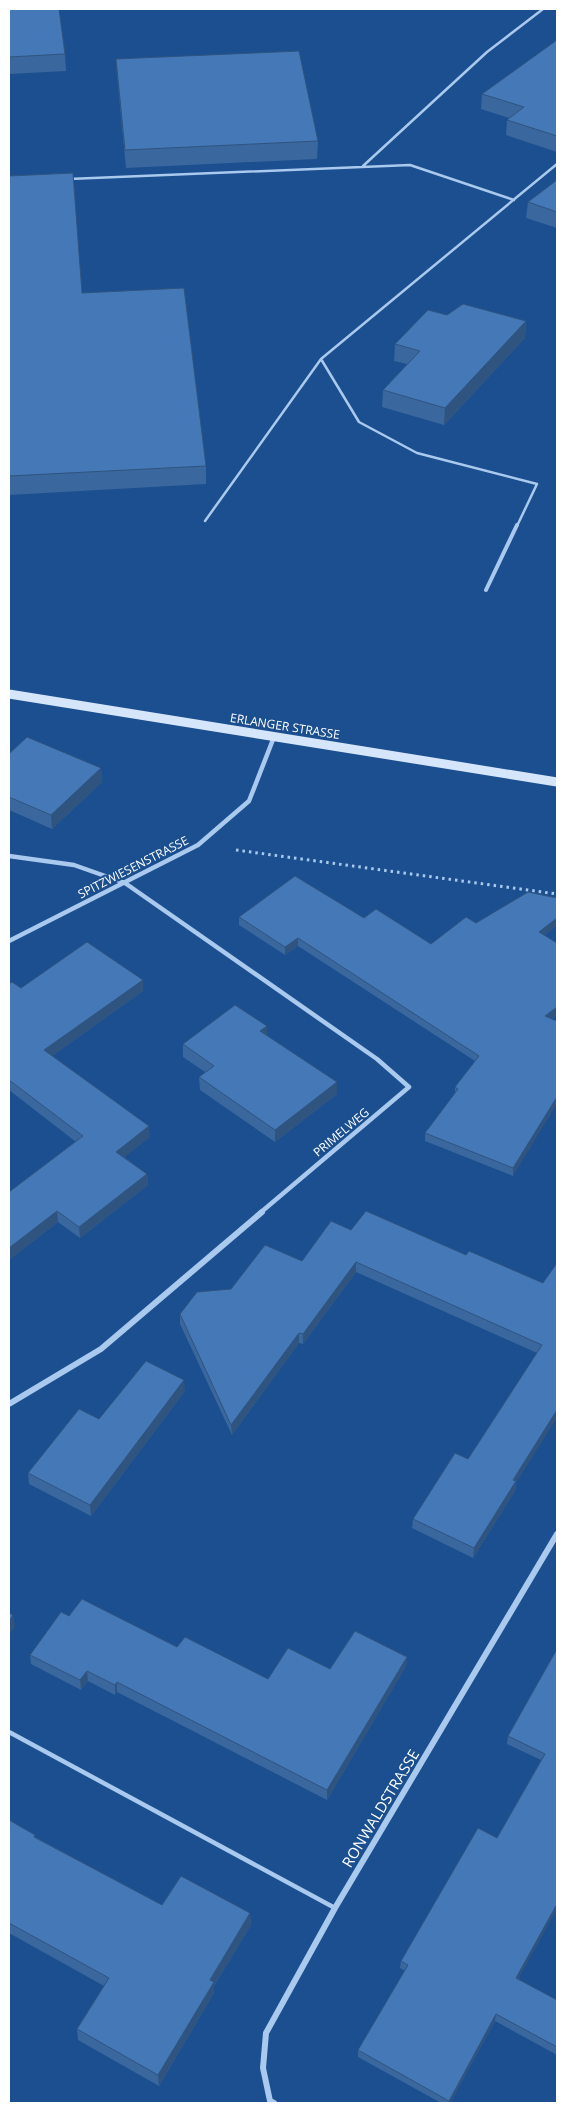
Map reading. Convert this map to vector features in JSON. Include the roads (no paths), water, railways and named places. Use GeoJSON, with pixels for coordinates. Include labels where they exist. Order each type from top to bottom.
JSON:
{"type":"FeatureCollection","features":[{"type":"Feature","properties":{"kind":"main road","name":"ERLANGER STRASSE"},"geometry":{"type":"LineString","coordinates":[[9,694],[557,782]]}},
{"type":"Feature","properties":{"kind":"street","name":"SPITZWIESENSTRASSE"},"geometry":{"type":"LineString","coordinates":[[9,941],[198,845],[249,802],[274,737]]}},
{"type":"Feature","properties":{"kind":"street"},"geometry":{"type":"LineString","coordinates":[[9,856],[74,865],[125,882]]}},
{"type":"Feature","properties":{"kind":"street","name":"PRIMELWEG"},"geometry":{"type":"LineString","coordinates":[[9,1404],[101,1349],[409,1087],[377,1059],[125,882]]}},
{"type":"Feature","properties":{"kind":"street","name":"RONWALDSTRASSE"},"geometry":{"type":"LineString","coordinates":[[271,2102],[263,2068],[266,2033],[335,1908],[557,1534]]}},
{"type":"Feature","properties":{"kind":"lane"},"geometry":{"type":"LineString","coordinates":[[363,166],[488,52],[543,9]]}},
{"type":"Feature","properties":{"kind":"lane"},"geometry":{"type":"LineString","coordinates":[[206,521],[321,359],[557,164]]}},
{"type":"Feature","properties":{"kind":"lane"},"geometry":{"type":"LineString","coordinates":[[68,179],[410,165],[514,200]]}},
{"type":"Feature","properties":{"kind":"lane"},"geometry":{"type":"LineString","coordinates":[[321,359],[359,422],[417,453],[537,484],[486,590]]}},
{"type":"Feature","properties":{"kind":"lane"},"geometry":{"type":"LineString","coordinates":[[9,1732],[335,1908]]}}]}
